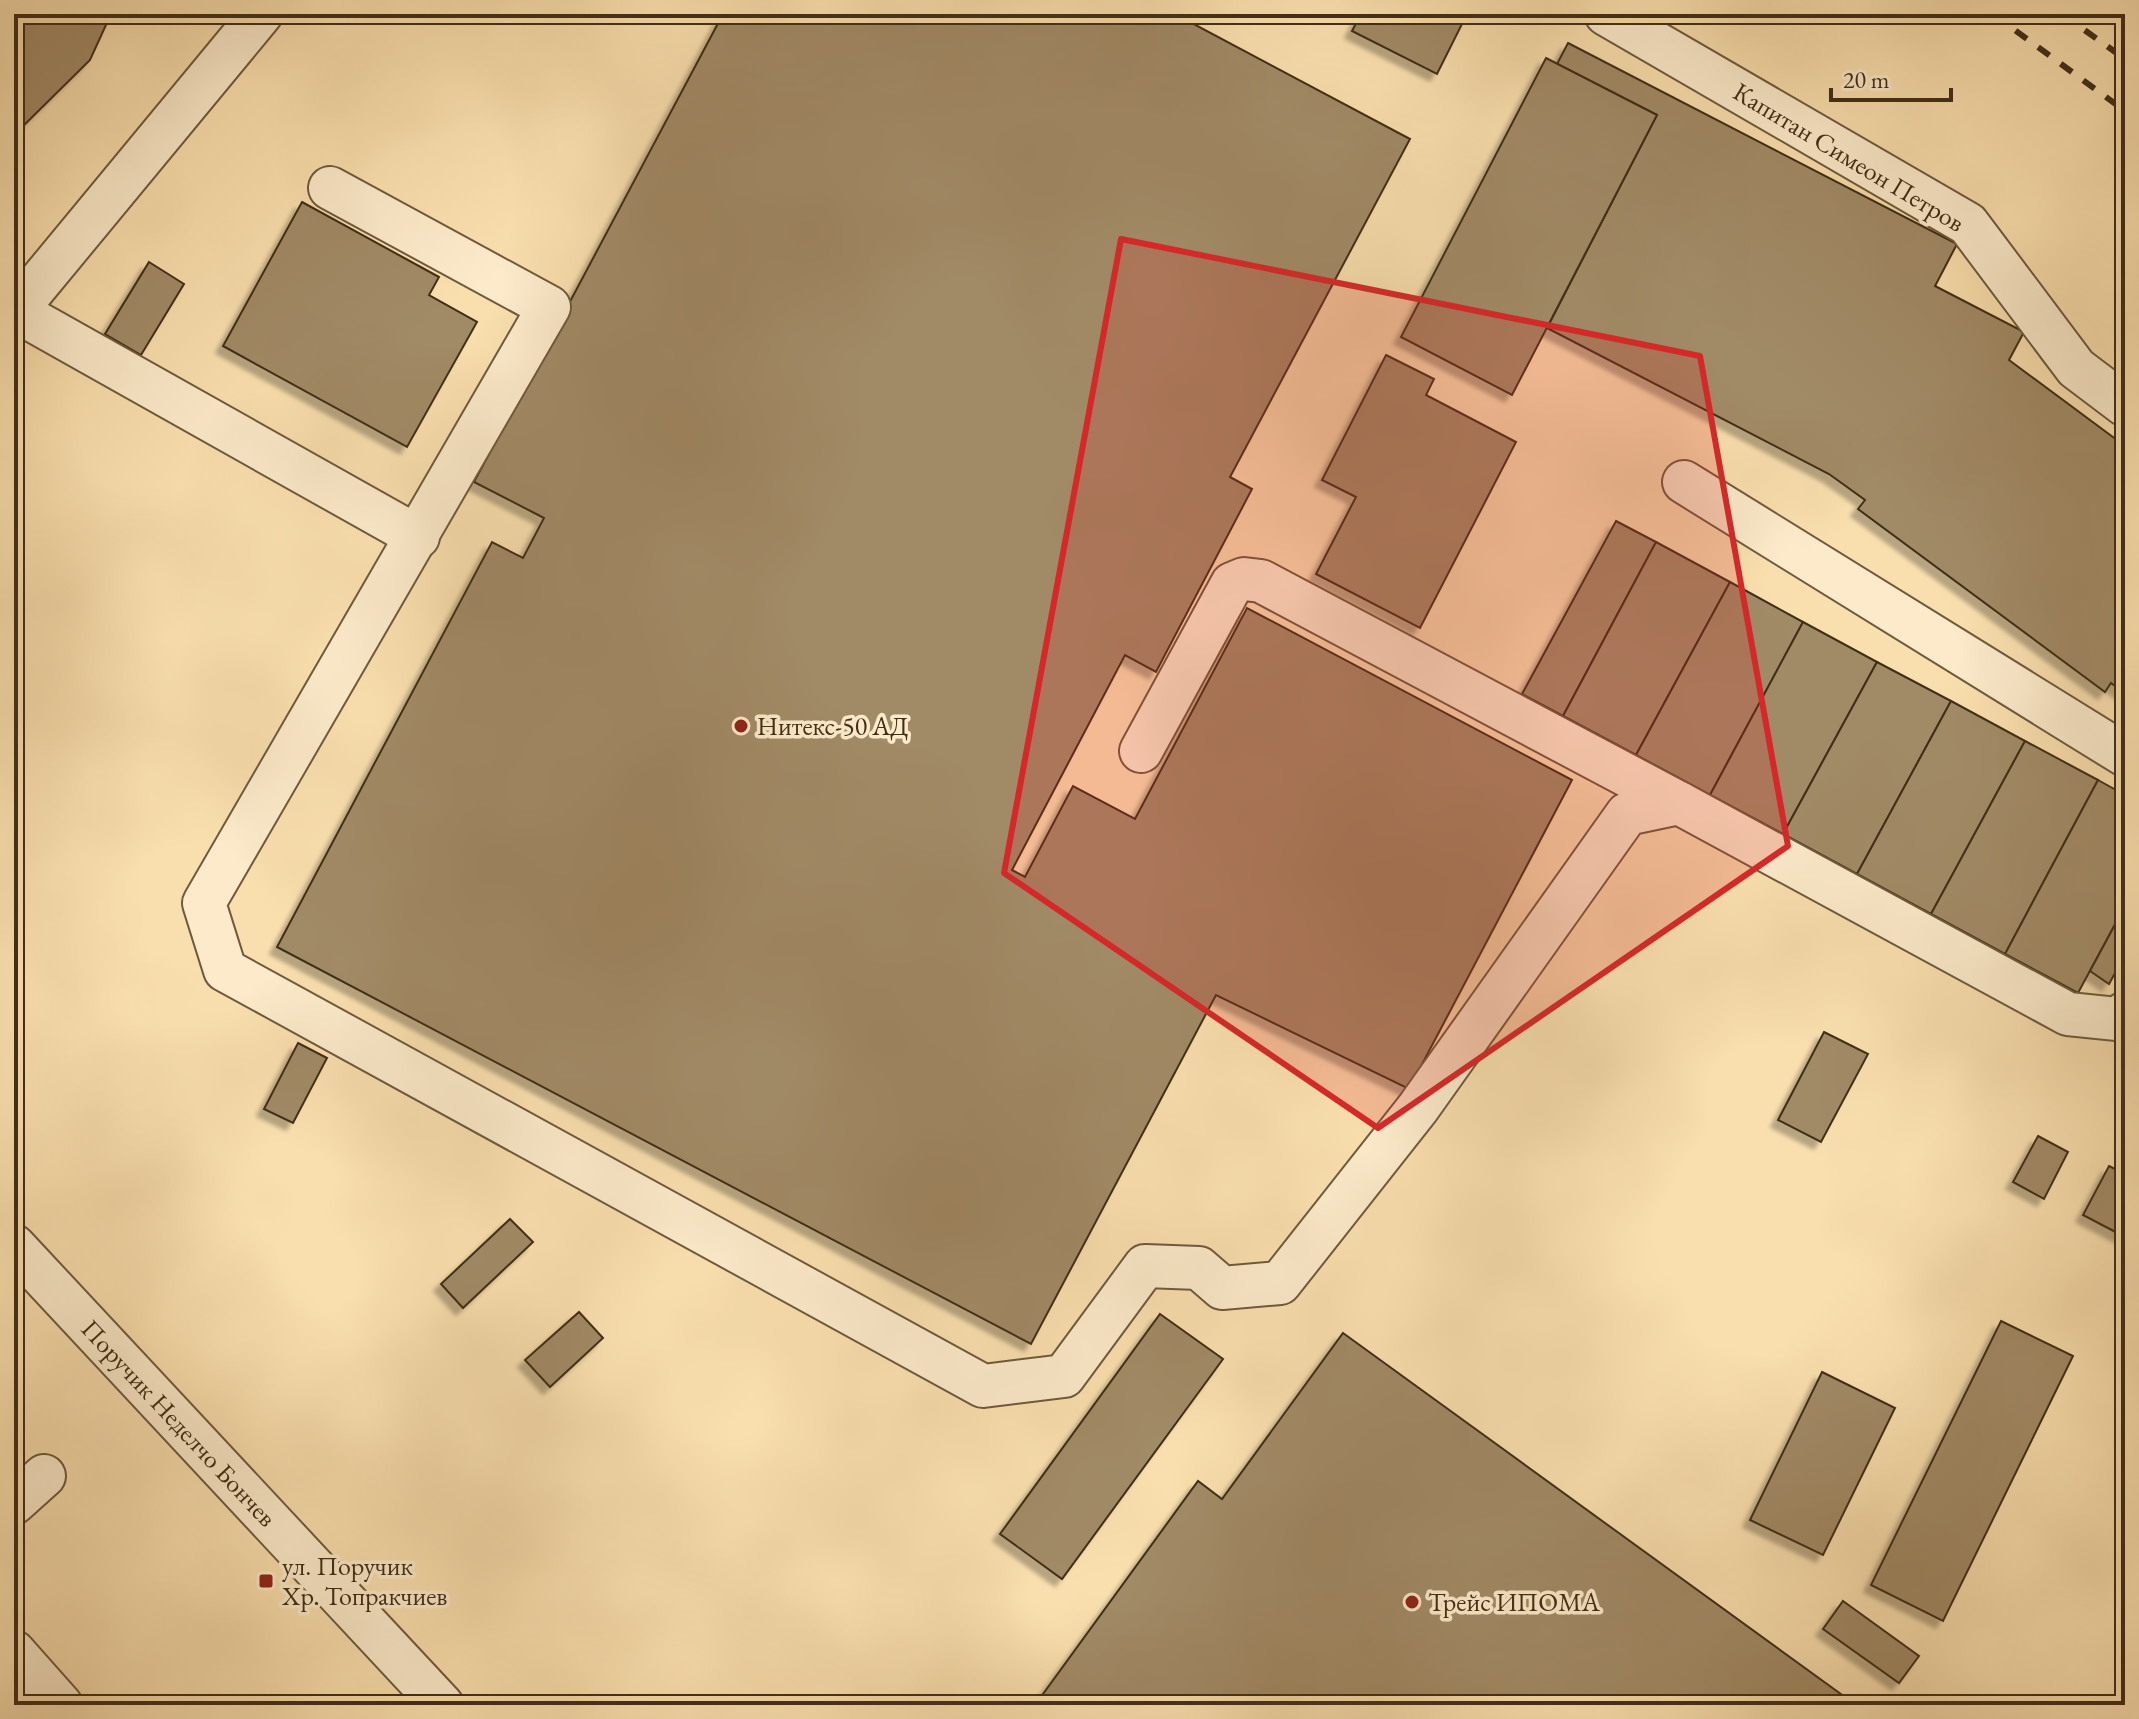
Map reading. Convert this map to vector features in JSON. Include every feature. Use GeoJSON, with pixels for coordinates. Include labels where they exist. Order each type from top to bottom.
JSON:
{"type":"FeatureCollection","features":[{"type":"Feature","properties":{"kind":"street"},"geometry":{"type":"LineString","coordinates":[[261,14],[15,312],[418,537]]}},
{"type":"Feature","properties":{"kind":"street","name":"Капитан Симеон Петров"},"geometry":{"type":"LineString","coordinates":[[1606,14],[1968,224],[2076,368],[2125,405]]}},
{"type":"Feature","properties":{"kind":"street"},"geometry":{"type":"LineString","coordinates":[[330,188],[549,307],[204,903],[225,970],[983,1386],[1064,1376],[1145,1266],[1199,1268],[1222,1288],[1280,1283],[1418,1108],[1627,814],[1679,803]]}},
{"type":"Feature","properties":{"kind":"street"},"geometry":{"type":"LineString","coordinates":[[1684,482],[2125,755]]}},
{"type":"Feature","properties":{"kind":"street"},"geometry":{"type":"LineString","coordinates":[[1141,751],[1232,584],[1244,579],[1261,581],[2068,1014],[2117,1019],[2125,1013]]}},
{"type":"Feature","properties":{"kind":"street","name":"Поручик Неделчо Бончев"},"geometry":{"type":"LineString","coordinates":[[14,1246],[422,1698]]}},
{"type":"Feature","properties":{"kind":"street"},"geometry":{"type":"LineString","coordinates":[[14,1652],[61,1705]]}},
{"type":"Feature","properties":{"kind":"highlighted area"},"geometry":{"type":"Polygon","coordinates":[[[1121,239],[1700,356],[1788,846],[1378,1128],[1004,873],[1121,239]]]}},
{"type":"Feature","properties":{"kind":"building"},"geometry":{"type":"Polygon","coordinates":[[[14,14],[111,14],[90,60],[14,135],[14,14]]]}},
{"type":"Feature","properties":{"kind":"building","name":"Нитекс-50 АД"},"geometry":{"type":"Polygon","coordinates":[[[723,14],[1175,14],[1410,139],[1230,477],[1252,489],[1156,672],[1125,655],[1012,870],[1025,877],[1073,786],[1135,819],[1247,608],[1572,780],[1409,1089],[1216,995],[1031,1344],[277,947],[492,542],[523,558],[544,518],[474,482],[723,14]]]}},
{"type":"Feature","properties":{"kind":"building"},"geometry":{"type":"Polygon","coordinates":[[[1361,14],[1466,16],[1437,74],[1352,31],[1361,14]]]}},
{"type":"Feature","properties":{"kind":"building"},"geometry":{"type":"Polygon","coordinates":[[[1568,43],[1957,244],[1935,286],[2024,332],[2009,360],[2125,446],[2125,694],[2111,683],[2105,692],[1858,509],[1865,500],[1829,474],[1547,328],[1657,115],[1557,64],[1568,43]]]}},
{"type":"Feature","properties":{"kind":"building"},"geometry":{"type":"Polygon","coordinates":[[[1546,58],[1657,115],[1512,395],[1401,337],[1546,58]]]}},
{"type":"Feature","properties":{"kind":"building"},"geometry":{"type":"Polygon","coordinates":[[[302,202],[439,277],[429,295],[477,322],[407,447],[223,346],[302,202]]]}},
{"type":"Feature","properties":{"kind":"building"},"geometry":{"type":"Polygon","coordinates":[[[149,262],[184,284],[141,355],[105,334],[149,262]]]}},
{"type":"Feature","properties":{"kind":"building"},"geometry":{"type":"Polygon","coordinates":[[[1386,355],[1434,379],[1426,395],[1516,442],[1420,628],[1316,574],[1356,497],[1322,480],[1386,355]]]}},
{"type":"Feature","properties":{"kind":"building"},"geometry":{"type":"Polygon","coordinates":[[[1616,521],[1656,542],[1563,716],[1522,694],[1616,521]]]}},
{"type":"Feature","properties":{"kind":"building"},"geometry":{"type":"Polygon","coordinates":[[[1656,542],[1730,582],[1636,755],[1563,716],[1656,542]]]}},
{"type":"Feature","properties":{"kind":"building"},"geometry":{"type":"Polygon","coordinates":[[[1730,582],[1803,622],[1710,795],[1636,755],[1730,582]]]}},
{"type":"Feature","properties":{"kind":"building"},"geometry":{"type":"Polygon","coordinates":[[[1803,622],[1877,662],[1783,834],[1710,795],[1803,622]]]}},
{"type":"Feature","properties":{"kind":"building"},"geometry":{"type":"Polygon","coordinates":[[[1877,662],[1951,701],[1857,874],[1783,834],[1877,662]]]}},
{"type":"Feature","properties":{"kind":"building"},"geometry":{"type":"Polygon","coordinates":[[[1951,701],[2025,741],[1931,914],[1857,874],[1951,701]]]}},
{"type":"Feature","properties":{"kind":"building"},"geometry":{"type":"Polygon","coordinates":[[[2025,741],[2098,780],[2005,954],[1931,914],[2025,741]]]}},
{"type":"Feature","properties":{"kind":"building"},"geometry":{"type":"Polygon","coordinates":[[[2098,780],[2125,795],[2125,906],[2078,993],[2005,954],[2098,780]]]}},
{"type":"Feature","properties":{"kind":"building"},"geometry":{"type":"Polygon","coordinates":[[[2125,906],[2125,955],[2109,984],[2090,971],[2125,906]]]}},
{"type":"Feature","properties":{"kind":"building"},"geometry":{"type":"Polygon","coordinates":[[[1824,1032],[1868,1054],[1821,1142],[1778,1120],[1824,1032]]]}},
{"type":"Feature","properties":{"kind":"building"},"geometry":{"type":"Polygon","coordinates":[[[298,1043],[327,1058],[293,1123],[264,1109],[298,1043]]]}},
{"type":"Feature","properties":{"kind":"building"},"geometry":{"type":"Polygon","coordinates":[[[2038,1136],[2068,1152],[2044,1199],[2013,1182],[2038,1136]]]}},
{"type":"Feature","properties":{"kind":"building"},"geometry":{"type":"Polygon","coordinates":[[[2109,1166],[2125,1174],[2125,1237],[2083,1215],[2109,1166]]]}},
{"type":"Feature","properties":{"kind":"building"},"geometry":{"type":"Polygon","coordinates":[[[510,1219],[533,1242],[463,1308],[441,1284],[510,1219]]]}},
{"type":"Feature","properties":{"kind":"building"},"geometry":{"type":"Polygon","coordinates":[[[579,1312],[603,1338],[550,1387],[525,1360],[579,1312]]]}},
{"type":"Feature","properties":{"kind":"building"},"geometry":{"type":"Polygon","coordinates":[[[1160,1314],[1223,1359],[1062,1579],[1000,1534],[1160,1314]]]}},
{"type":"Feature","properties":{"kind":"building"},"geometry":{"type":"Polygon","coordinates":[[[2001,1321],[2073,1356],[1943,1621],[1871,1585],[2001,1321]]]}},
{"type":"Feature","properties":{"kind":"building","name":"Трейс ИПОМА"},"geometry":{"type":"Polygon","coordinates":[[[1343,1333],[1856,1705],[1035,1705],[1198,1481],[1222,1499],[1343,1333]]]}},
{"type":"Feature","properties":{"kind":"building"},"geometry":{"type":"Polygon","coordinates":[[[1822,1372],[1895,1408],[1823,1555],[1750,1520],[1822,1372]]]}},
{"type":"Feature","properties":{"kind":"building"},"geometry":{"type":"Polygon","coordinates":[[[1843,1601],[1919,1656],[1899,1683],[1823,1629],[1843,1601]]]}},
{"type":"Feature","properties":{"kind":"railway"},"geometry":{"type":"LineString","coordinates":[[1993,14],[2125,111]]}},
{"type":"Feature","properties":{"kind":"railway"},"geometry":{"type":"LineString","coordinates":[[2062,14],[2125,59]]}},
{"type":"Feature","properties":{"kind":"place","name":"Нитекс-50 АД"},"geometry":{"type":"Point","coordinates":[741,726]}},
{"type":"Feature","properties":{"kind":"place","name":"ул. Поручик Хр. Топракчиев"},"geometry":{"type":"Point","coordinates":[266,1581]}},
{"type":"Feature","properties":{"kind":"place","name":"Трейс ИПОМА"},"geometry":{"type":"Point","coordinates":[1412,1602]}}]}
